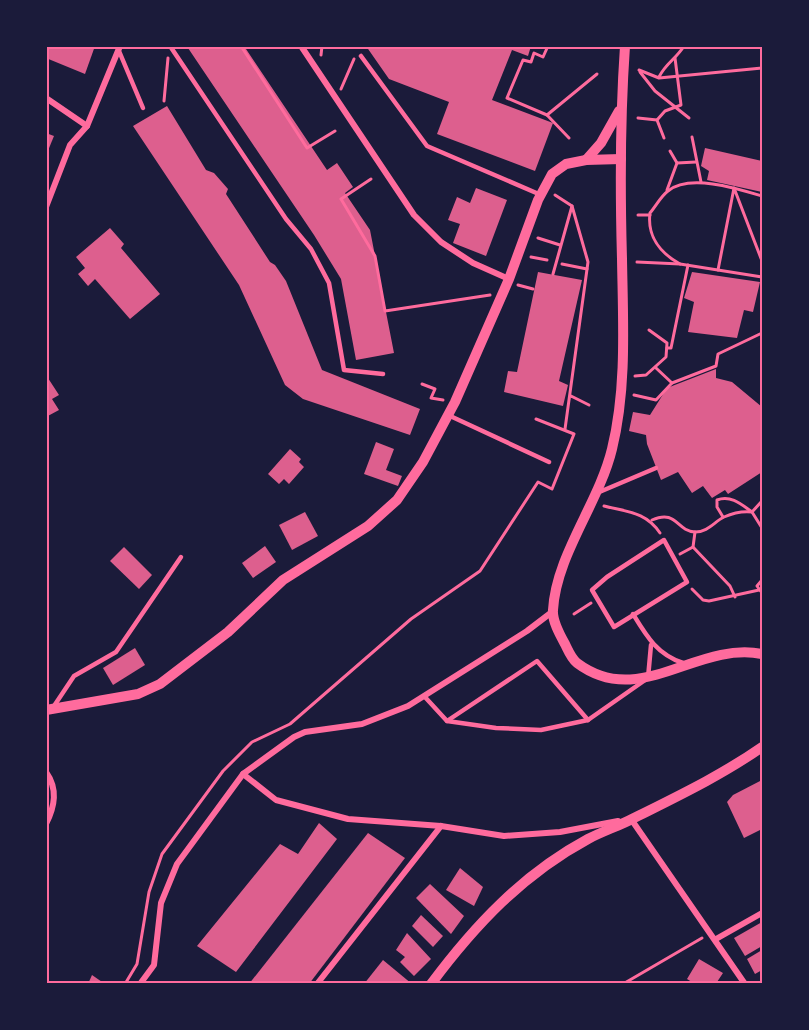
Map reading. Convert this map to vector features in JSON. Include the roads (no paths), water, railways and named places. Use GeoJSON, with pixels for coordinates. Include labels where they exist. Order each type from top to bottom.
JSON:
{"type":"FeatureCollection","features":[{"type":"Feature","properties":{"kind":"street"},"geometry":{"type":"LineString","coordinates":[[301,46],[414,215],[441,242],[473,263],[513,282]]}},
{"type":"Feature","properties":{"kind":"street"},"geometry":{"type":"LineString","coordinates":[[625,46],[620,108],[622,351],[619,408],[612,448],[595,498],[572,546],[553,612],[559,634],[574,661],[598,677],[626,681],[648,678],[686,664],[744,650],[762,654]]}},
{"type":"Feature","properties":{"kind":"street"},"geometry":{"type":"LineString","coordinates":[[46,207],[70,145],[87,126],[119,49]]}},
{"type":"Feature","properties":{"kind":"street"},"geometry":{"type":"LineString","coordinates":[[46,98],[87,126]]}},
{"type":"Feature","properties":{"kind":"street"},"geometry":{"type":"LineString","coordinates":[[585,160],[601,143],[620,108]]}},
{"type":"Feature","properties":{"kind":"street"},"geometry":{"type":"LineString","coordinates":[[49,709],[138,694],[160,684],[228,632],[283,580],[368,526],[397,500],[423,462],[513,282],[541,195],[552,174],[566,164],[585,160],[621,159]]}},
{"type":"Feature","properties":{"kind":"street"},"geometry":{"type":"LineString","coordinates":[[140,984],[154,965],[161,903],[177,864],[243,774],[300,734],[362,724],[408,706],[529,630],[553,612]]}},
{"type":"Feature","properties":{"kind":"street"},"geometry":{"type":"LineString","coordinates":[[431,984],[477,925],[511,891],[588,839],[711,779],[762,747]]}},
{"type":"Feature","properties":{"kind":"street"},"geometry":{"type":"LineString","coordinates":[[46,772],[54,788],[55,799],[46,824]]}},
{"type":"Feature","properties":{"kind":"street"},"geometry":{"type":"LineString","coordinates":[[243,774],[276,800],[348,819],[441,826],[504,836],[561,832],[633,819]]}},
{"type":"Feature","properties":{"kind":"street"},"geometry":{"type":"LineString","coordinates":[[633,819],[745,984]]}},
{"type":"Feature","properties":{"kind":"street"},"geometry":{"type":"LineString","coordinates":[[317,984],[441,826]]}},
{"type":"Feature","properties":{"kind":"street"},"geometry":{"type":"LineString","coordinates":[[716,939],[762,913]]}},
{"type":"Feature","properties":{"kind":"lane"},"geometry":{"type":"LineString","coordinates":[[170,46],[286,219],[311,249],[329,283],[344,370],[383,374]]}},
{"type":"Feature","properties":{"kind":"lane"},"geometry":{"type":"LineString","coordinates":[[119,49],[143,108]]}},
{"type":"Feature","properties":{"kind":"lane"},"geometry":{"type":"LineString","coordinates":[[361,56],[427,146],[541,195]]}},
{"type":"Feature","properties":{"kind":"lane"},"geometry":{"type":"LineString","coordinates":[[448,415],[549,462]]}},
{"type":"Feature","properties":{"kind":"lane"},"geometry":{"type":"LineString","coordinates":[[595,498],[656,468]]}},
{"type":"Feature","properties":{"kind":"lane"},"geometry":{"type":"LineString","coordinates":[[664,540],[687,582],[633,614],[614,627],[592,590],[607,577],[664,540]]}},
{"type":"Feature","properties":{"kind":"lane"},"geometry":{"type":"LineString","coordinates":[[49,709],[74,676],[116,652],[181,557]]}},
{"type":"Feature","properties":{"kind":"lane"},"geometry":{"type":"LineString","coordinates":[[633,614],[651,645],[672,659],[686,664]]}},
{"type":"Feature","properties":{"kind":"lane"},"geometry":{"type":"LineString","coordinates":[[424,696],[447,721],[496,728],[541,730],[588,720],[648,678],[651,645]]}},
{"type":"Feature","properties":{"kind":"lane"},"geometry":{"type":"LineString","coordinates":[[447,721],[537,661],[588,720]]}}]}
